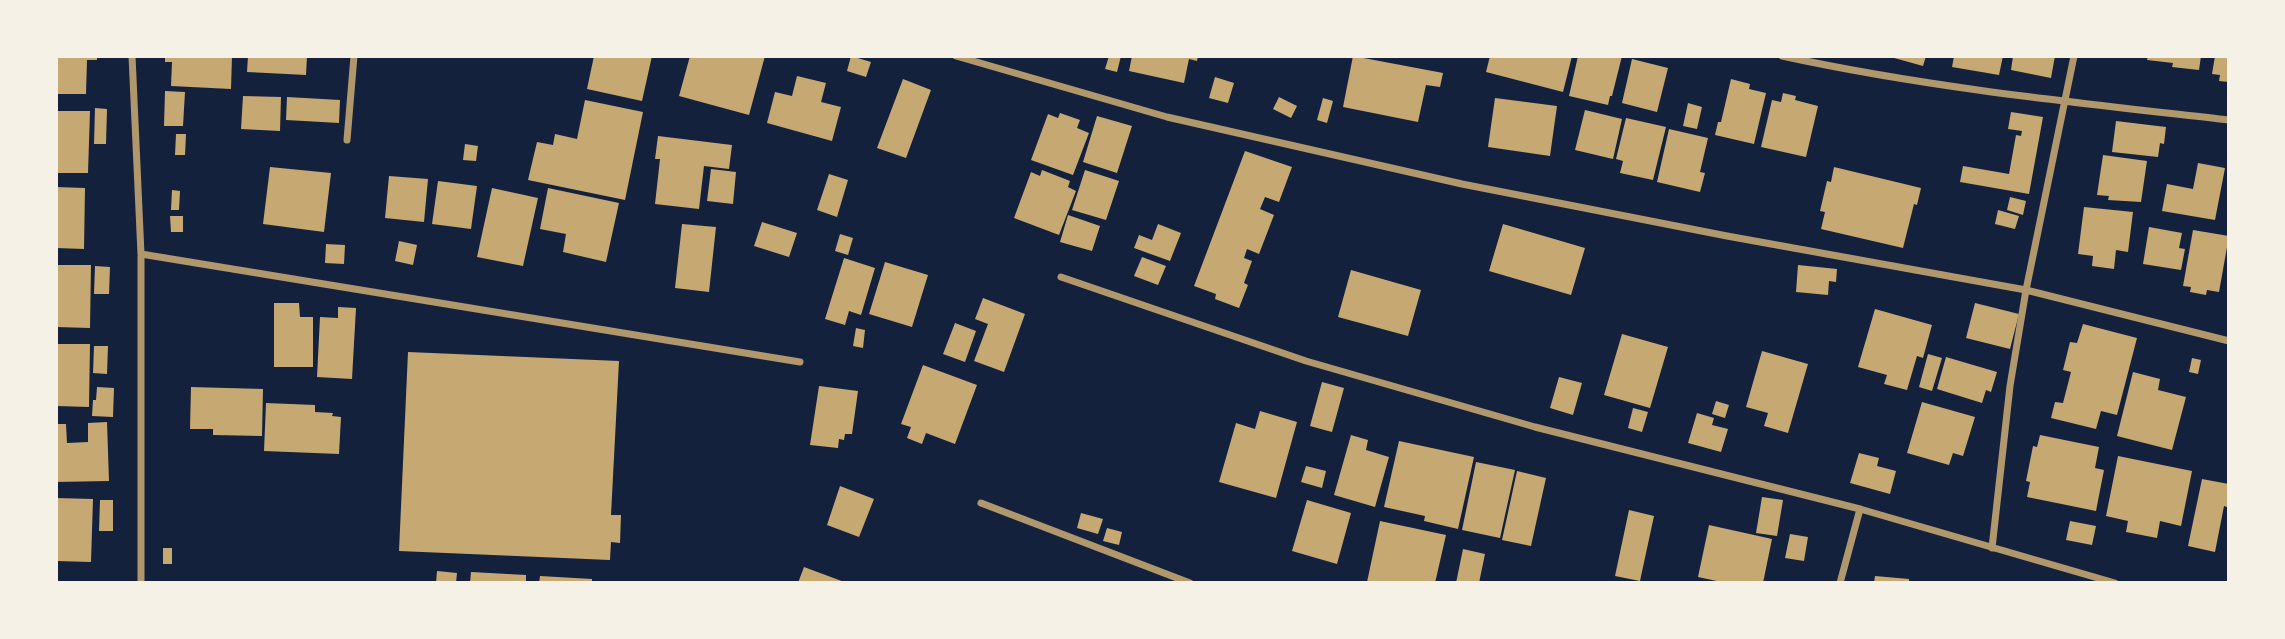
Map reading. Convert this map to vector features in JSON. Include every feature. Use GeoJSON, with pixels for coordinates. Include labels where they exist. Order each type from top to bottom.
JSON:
{"type":"FeatureCollection","features":[{"type":"Feature","properties":{"kind":"street"},"geometry":{"type":"LineString","coordinates":[[132,56],[141,254],[141,583]]}},
{"type":"Feature","properties":{"kind":"street"},"geometry":{"type":"LineString","coordinates":[[347,140],[354,56]]}},
{"type":"Feature","properties":{"kind":"street"},"geometry":{"type":"LineString","coordinates":[[956,56],[1167,117],[1462,184],[1727,236],[2026,290],[2229,341]]}},
{"type":"Feature","properties":{"kind":"street"},"geometry":{"type":"LineString","coordinates":[[1782,56],[1850,71],[2065,101],[2229,120]]}},
{"type":"Feature","properties":{"kind":"street"},"geometry":{"type":"LineString","coordinates":[[1992,548],[2010,386],[2026,290],[2074,56]]}},
{"type":"Feature","properties":{"kind":"street"},"geometry":{"type":"LineString","coordinates":[[141,254],[800,362]]}},
{"type":"Feature","properties":{"kind":"street"},"geometry":{"type":"LineString","coordinates":[[1061,277],[1319,365],[1535,427],[1860,509],[2115,583]]}},
{"type":"Feature","properties":{"kind":"street"},"geometry":{"type":"LineString","coordinates":[[981,503],[1190,583]]}},
{"type":"Feature","properties":{"kind":"street"},"geometry":{"type":"LineString","coordinates":[[1840,583],[1860,509]]}},
{"type":"Feature","properties":{"kind":"building"},"geometry":{"type":"Polygon","coordinates":[[[56,56],[97,56],[97,60],[87,60],[86,94],[56,94],[56,56]]]}},
{"type":"Feature","properties":{"kind":"building"},"geometry":{"type":"Polygon","coordinates":[[[165,56],[232,56],[231,89],[171,86],[172,62],[165,62],[165,56]]]}},
{"type":"Feature","properties":{"kind":"building"},"geometry":{"type":"Polygon","coordinates":[[[248,56],[307,56],[306,75],[247,72],[248,56]]]}},
{"type":"Feature","properties":{"kind":"building"},"geometry":{"type":"Polygon","coordinates":[[[594,56],[652,56],[642,101],[587,89],[594,56]]]}},
{"type":"Feature","properties":{"kind":"building"},"geometry":{"type":"Polygon","coordinates":[[[690,56],[765,56],[749,115],[679,96],[690,56]]]}},
{"type":"Feature","properties":{"kind":"building"},"geometry":{"type":"Polygon","coordinates":[[[851,56],[871,62],[866,77],[847,71],[851,56]]]}},
{"type":"Feature","properties":{"kind":"building"},"geometry":{"type":"Polygon","coordinates":[[[1109,56],[1121,56],[1117,72],[1105,69],[1109,56]]]}},
{"type":"Feature","properties":{"kind":"building"},"geometry":{"type":"Polygon","coordinates":[[[1132,56],[1198,56],[1197,61],[1189,59],[1184,83],[1129,71],[1132,56]]]}},
{"type":"Feature","properties":{"kind":"building"},"geometry":{"type":"Polygon","coordinates":[[[1353,56],[1443,73],[1440,87],[1426,85],[1418,122],[1343,107],[1353,56]]]}},
{"type":"Feature","properties":{"kind":"building"},"geometry":{"type":"Polygon","coordinates":[[[1490,56],[1572,56],[1563,92],[1486,72],[1490,56]]]}},
{"type":"Feature","properties":{"kind":"building"},"geometry":{"type":"Polygon","coordinates":[[[1578,56],[1622,56],[1608,105],[1569,96],[1578,56]]]}},
{"type":"Feature","properties":{"kind":"building"},"geometry":{"type":"Polygon","coordinates":[[[1887,56],[1926,56],[1923,66],[1887,56]]]}},
{"type":"Feature","properties":{"kind":"building"},"geometry":{"type":"Polygon","coordinates":[[[1954,56],[2003,56],[1999,75],[1952,67],[1954,56]]]}},
{"type":"Feature","properties":{"kind":"building"},"geometry":{"type":"Polygon","coordinates":[[[2013,56],[2055,56],[2051,78],[2011,70],[2013,56]]]}},
{"type":"Feature","properties":{"kind":"building"},"geometry":{"type":"Polygon","coordinates":[[[2148,56],[2201,56],[2199,70],[2172,67],[2173,63],[2147,60],[2148,56]]]}},
{"type":"Feature","properties":{"kind":"building"},"geometry":{"type":"Polygon","coordinates":[[[2215,56],[2229,56],[2229,82],[2219,81],[2220,75],[2212,74],[2215,56]]]}},
{"type":"Feature","properties":{"kind":"building"},"geometry":{"type":"Polygon","coordinates":[[[1632,59],[1668,68],[1657,112],[1622,103],[1632,59]]]}},
{"type":"Feature","properties":{"kind":"building"},"geometry":{"type":"Polygon","coordinates":[[[797,76],[826,83],[821,102],[841,107],[832,141],[767,123],[775,92],[792,96],[797,76]]]}},
{"type":"Feature","properties":{"kind":"building"},"geometry":{"type":"Polygon","coordinates":[[[1215,77],[1234,83],[1228,103],[1209,98],[1215,77]]]}},
{"type":"Feature","properties":{"kind":"building"},"geometry":{"type":"Polygon","coordinates":[[[903,79],[931,90],[906,158],[877,148],[903,79]]]}},
{"type":"Feature","properties":{"kind":"building"},"geometry":{"type":"Polygon","coordinates":[[[1731,79],[1750,84],[1749,89],[1766,93],[1754,144],[1715,135],[1718,122],[1721,122],[1731,79]]]}},
{"type":"Feature","properties":{"kind":"building"},"geometry":{"type":"Polygon","coordinates":[[[165,91],[185,92],[183,126],[164,126],[165,91]]]}},
{"type":"Feature","properties":{"kind":"building"},"geometry":{"type":"Polygon","coordinates":[[[1783,93],[1796,96],[1795,100],[1818,106],[1806,157],[1761,147],[1772,100],[1781,102],[1783,93]]]}},
{"type":"Feature","properties":{"kind":"building"},"geometry":{"type":"Polygon","coordinates":[[[243,96],[281,97],[280,131],[241,129],[243,96]]]}},
{"type":"Feature","properties":{"kind":"building"},"geometry":{"type":"Polygon","coordinates":[[[287,97],[340,100],[339,123],[286,120],[287,97]]]}},
{"type":"Feature","properties":{"kind":"building"},"geometry":{"type":"Polygon","coordinates":[[[1279,97],[1297,106],[1291,118],[1273,109],[1279,97]]]}},
{"type":"Feature","properties":{"kind":"building"},"geometry":{"type":"Polygon","coordinates":[[[1323,98],[1333,101],[1327,123],[1317,120],[1323,98]]]}},
{"type":"Feature","properties":{"kind":"building"},"geometry":{"type":"Polygon","coordinates":[[[1495,98],[1557,106],[1550,156],[1488,147],[1495,98]]]}},
{"type":"Feature","properties":{"kind":"building"},"geometry":{"type":"Polygon","coordinates":[[[585,100],[643,112],[625,200],[528,180],[537,142],[553,145],[555,134],[577,139],[585,100]]]}},
{"type":"Feature","properties":{"kind":"building"},"geometry":{"type":"Polygon","coordinates":[[[1688,103],[1702,107],[1697,129],[1683,126],[1688,103]]]}},
{"type":"Feature","properties":{"kind":"building"},"geometry":{"type":"Polygon","coordinates":[[[95,108],[107,109],[106,144],[94,144],[95,108]]]}},
{"type":"Feature","properties":{"kind":"building"},"geometry":{"type":"Polygon","coordinates":[[[1585,110],[1622,119],[1613,159],[1575,150],[1585,110]]]}},
{"type":"Feature","properties":{"kind":"building"},"geometry":{"type":"Polygon","coordinates":[[[56,111],[90,111],[88,173],[56,173],[56,111]]]}},
{"type":"Feature","properties":{"kind":"building"},"geometry":{"type":"Polygon","coordinates":[[[2011,112],[2043,117],[2029,194],[1960,182],[1963,166],[2009,174],[2016,135],[2021,136],[2022,131],[2008,129],[2011,112]]]}},
{"type":"Feature","properties":{"kind":"building"},"geometry":{"type":"Polygon","coordinates":[[[1060,113],[1080,120],[1077,128],[1089,133],[1073,175],[1031,160],[1048,114],[1058,118],[1060,113]]]}},
{"type":"Feature","properties":{"kind":"building"},"geometry":{"type":"Polygon","coordinates":[[[1097,116],[1132,126],[1117,173],[1083,162],[1097,116]]]}},
{"type":"Feature","properties":{"kind":"building"},"geometry":{"type":"Polygon","coordinates":[[[1626,118],[1666,127],[1653,180],[1620,173],[1623,161],[1616,159],[1626,118]]]}},
{"type":"Feature","properties":{"kind":"building"},"geometry":{"type":"Polygon","coordinates":[[[2116,121],[2166,127],[2164,144],[2160,143],[2158,157],[2112,152],[2116,121]]]}},
{"type":"Feature","properties":{"kind":"building"},"geometry":{"type":"Polygon","coordinates":[[[1669,129],[1708,138],[1700,172],[1705,173],[1700,192],[1657,182],[1669,129]]]}},
{"type":"Feature","properties":{"kind":"building"},"geometry":{"type":"Polygon","coordinates":[[[176,134],[186,134],[185,155],[175,155],[176,134]]]}},
{"type":"Feature","properties":{"kind":"building"},"geometry":{"type":"Polygon","coordinates":[[[658,136],[732,145],[729,169],[704,166],[699,209],[655,204],[660,159],[655,159],[658,136]]]}},
{"type":"Feature","properties":{"kind":"building"},"geometry":{"type":"Polygon","coordinates":[[[465,144],[478,146],[476,161],[463,160],[465,144]]]}},
{"type":"Feature","properties":{"kind":"building"},"geometry":{"type":"Polygon","coordinates":[[[1245,151],[1292,167],[1279,202],[1265,197],[1260,209],[1274,215],[1259,254],[1247,249],[1244,258],[1252,261],[1244,283],[1248,285],[1239,308],[1215,299],[1216,294],[1194,286],[1245,151]]]}},
{"type":"Feature","properties":{"kind":"building"},"geometry":{"type":"Polygon","coordinates":[[[2103,155],[2147,161],[2141,202],[2108,200],[2109,196],[2097,195],[2103,155]]]}},
{"type":"Feature","properties":{"kind":"building"},"geometry":{"type":"Polygon","coordinates":[[[2198,163],[2225,168],[2215,220],[2162,211],[2167,184],[2193,189],[2198,163]]]}},
{"type":"Feature","properties":{"kind":"building"},"geometry":{"type":"Polygon","coordinates":[[[270,167],[331,173],[324,232],[263,224],[270,167]]]}},
{"type":"Feature","properties":{"kind":"building"},"geometry":{"type":"Polygon","coordinates":[[[1834,167],[1921,188],[1917,205],[1914,204],[1903,248],[1821,229],[1825,212],[1820,211],[1827,181],[1831,182],[1834,167]]]}},
{"type":"Feature","properties":{"kind":"building"},"geometry":{"type":"Polygon","coordinates":[[[711,169],[736,172],[733,204],[707,201],[711,169]]]}},
{"type":"Feature","properties":{"kind":"building"},"geometry":{"type":"Polygon","coordinates":[[[1042,170],[1070,181],[1068,187],[1076,191],[1059,235],[1014,218],[1031,172],[1040,176],[1042,170]]]}},
{"type":"Feature","properties":{"kind":"building"},"geometry":{"type":"Polygon","coordinates":[[[1085,170],[1119,181],[1106,220],[1072,210],[1085,170]]]}},
{"type":"Feature","properties":{"kind":"building"},"geometry":{"type":"Polygon","coordinates":[[[829,174],[848,180],[837,217],[817,210],[829,174]]]}},
{"type":"Feature","properties":{"kind":"building"},"geometry":{"type":"Polygon","coordinates":[[[389,176],[428,179],[424,222],[385,218],[389,176]]]}},
{"type":"Feature","properties":{"kind":"building"},"geometry":{"type":"Polygon","coordinates":[[[438,181],[477,186],[471,229],[432,224],[438,181]]]}},
{"type":"Feature","properties":{"kind":"building"},"geometry":{"type":"Polygon","coordinates":[[[56,187],[85,188],[84,249],[56,248],[56,187]]]}},
{"type":"Feature","properties":{"kind":"building"},"geometry":{"type":"Polygon","coordinates":[[[492,188],[538,198],[523,266],[477,257],[492,188]]]}},
{"type":"Feature","properties":{"kind":"building"},"geometry":{"type":"Polygon","coordinates":[[[548,188],[619,203],[606,262],[563,252],[566,234],[540,229],[548,188]]]}},
{"type":"Feature","properties":{"kind":"building"},"geometry":{"type":"Polygon","coordinates":[[[172,190],[180,191],[179,210],[171,210],[172,190]]]}},
{"type":"Feature","properties":{"kind":"building"},"geometry":{"type":"Polygon","coordinates":[[[2010,197],[2026,201],[2023,215],[2007,210],[2010,197]]]}},
{"type":"Feature","properties":{"kind":"building"},"geometry":{"type":"Polygon","coordinates":[[[2084,207],[2133,212],[2128,252],[2116,250],[2114,269],[2092,266],[2093,256],[2078,254],[2084,207]]]}},
{"type":"Feature","properties":{"kind":"building"},"geometry":{"type":"Polygon","coordinates":[[[1998,210],[2019,216],[2015,229],[1995,224],[1998,210]]]}},
{"type":"Feature","properties":{"kind":"building"},"geometry":{"type":"Polygon","coordinates":[[[1068,215],[1100,226],[1092,251],[1060,242],[1068,215]]]}},
{"type":"Feature","properties":{"kind":"building"},"geometry":{"type":"Polygon","coordinates":[[[170,216],[183,216],[183,232],[171,232],[170,216]]]}},
{"type":"Feature","properties":{"kind":"building"},"geometry":{"type":"Polygon","coordinates":[[[762,222],[797,233],[789,257],[754,246],[762,222]]]}},
{"type":"Feature","properties":{"kind":"building"},"geometry":{"type":"Polygon","coordinates":[[[682,224],[716,227],[709,292],[675,288],[682,224]]]}},
{"type":"Feature","properties":{"kind":"building"},"geometry":{"type":"Polygon","coordinates":[[[1158,224],[1181,233],[1170,261],[1134,248],[1139,235],[1152,240],[1158,224]]]}},
{"type":"Feature","properties":{"kind":"building"},"geometry":{"type":"Polygon","coordinates":[[[1503,224],[1585,248],[1571,295],[1489,271],[1503,224]]]}},
{"type":"Feature","properties":{"kind":"building"},"geometry":{"type":"Polygon","coordinates":[[[2149,227],[2182,233],[2179,248],[2185,249],[2181,270],[2143,264],[2149,227]]]}},
{"type":"Feature","properties":{"kind":"building"},"geometry":{"type":"Polygon","coordinates":[[[2193,230],[2229,236],[2219,292],[2207,290],[2206,295],[2190,292],[2191,287],[2183,286],[2193,230]]]}},
{"type":"Feature","properties":{"kind":"building"},"geometry":{"type":"Polygon","coordinates":[[[840,234],[853,238],[848,255],[835,251],[840,234]]]}},
{"type":"Feature","properties":{"kind":"building"},"geometry":{"type":"Polygon","coordinates":[[[399,241],[417,245],[413,265],[395,261],[399,241]]]}},
{"type":"Feature","properties":{"kind":"building"},"geometry":{"type":"Polygon","coordinates":[[[326,244],[345,245],[344,264],[325,263],[326,244]]]}},
{"type":"Feature","properties":{"kind":"building"},"geometry":{"type":"Polygon","coordinates":[[[1142,257],[1166,266],[1158,285],[1134,276],[1142,257]]]}},
{"type":"Feature","properties":{"kind":"building"},"geometry":{"type":"Polygon","coordinates":[[[844,258],[875,268],[861,315],[849,311],[845,325],[825,319],[844,258]]]}},
{"type":"Feature","properties":{"kind":"building"},"geometry":{"type":"Polygon","coordinates":[[[885,262],[928,275],[912,327],[869,314],[885,262]]]}},
{"type":"Feature","properties":{"kind":"building"},"geometry":{"type":"Polygon","coordinates":[[[56,265],[91,265],[90,328],[56,327],[56,265]]]}},
{"type":"Feature","properties":{"kind":"building"},"geometry":{"type":"Polygon","coordinates":[[[1798,265],[1837,269],[1836,282],[1829,281],[1828,295],[1796,292],[1798,265]]]}},
{"type":"Feature","properties":{"kind":"building"},"geometry":{"type":"Polygon","coordinates":[[[95,266],[110,267],[109,294],[94,294],[95,266]]]}},
{"type":"Feature","properties":{"kind":"building"},"geometry":{"type":"Polygon","coordinates":[[[1351,270],[1421,290],[1408,336],[1338,317],[1351,270]]]}},
{"type":"Feature","properties":{"kind":"building"},"geometry":{"type":"Polygon","coordinates":[[[983,298],[1025,314],[1004,372],[974,361],[988,324],[975,319],[983,298]]]}},
{"type":"Feature","properties":{"kind":"building"},"geometry":{"type":"Polygon","coordinates":[[[274,303],[299,303],[300,317],[313,317],[313,367],[274,367],[274,303]]]}},
{"type":"Feature","properties":{"kind":"building"},"geometry":{"type":"Polygon","coordinates":[[[1975,303],[2019,314],[2010,349],[1966,338],[1975,303]]]}},
{"type":"Feature","properties":{"kind":"building"},"geometry":{"type":"Polygon","coordinates":[[[338,307],[356,308],[352,379],[317,377],[320,317],[338,318],[338,307]]]}},
{"type":"Feature","properties":{"kind":"building"},"geometry":{"type":"Polygon","coordinates":[[[1875,309],[1932,325],[1923,358],[1917,356],[1907,390],[1884,384],[1887,375],[1858,367],[1875,309]]]}},
{"type":"Feature","properties":{"kind":"building"},"geometry":{"type":"Polygon","coordinates":[[[955,323],[976,331],[965,362],[943,354],[955,323]]]}},
{"type":"Feature","properties":{"kind":"building"},"geometry":{"type":"Polygon","coordinates":[[[2083,324],[2137,338],[2117,415],[2101,411],[2096,429],[2051,418],[2055,402],[2063,403],[2071,372],[2063,370],[2070,342],[2077,343],[2083,324]]]}},
{"type":"Feature","properties":{"kind":"building"},"geometry":{"type":"Polygon","coordinates":[[[856,328],[865,330],[863,348],[853,346],[856,328]]]}},
{"type":"Feature","properties":{"kind":"building"},"geometry":{"type":"Polygon","coordinates":[[[1622,334],[1668,347],[1650,408],[1604,395],[1622,334]]]}},
{"type":"Feature","properties":{"kind":"building"},"geometry":{"type":"Polygon","coordinates":[[[56,344],[90,344],[89,407],[56,406],[56,344]]]}},
{"type":"Feature","properties":{"kind":"building"},"geometry":{"type":"Polygon","coordinates":[[[94,346],[108,346],[107,374],[93,373],[94,346]]]}},
{"type":"Feature","properties":{"kind":"building"},"geometry":{"type":"Polygon","coordinates":[[[1762,351],[1808,364],[1788,433],[1764,426],[1768,413],[1746,407],[1762,351]]]}},
{"type":"Feature","properties":{"kind":"building"},"geometry":{"type":"Polygon","coordinates":[[[408,352],[619,361],[611,515],[621,515],[620,543],[611,542],[610,560],[399,551],[408,352]]]}},
{"type":"Feature","properties":{"kind":"building"},"geometry":{"type":"Polygon","coordinates":[[[1928,354],[1942,358],[1932,391],[1919,387],[1928,354]]]}},
{"type":"Feature","properties":{"kind":"building"},"geometry":{"type":"Polygon","coordinates":[[[1946,357],[1997,372],[1991,392],[1986,390],[1982,403],[1937,389],[1946,357]]]}},
{"type":"Feature","properties":{"kind":"building"},"geometry":{"type":"Polygon","coordinates":[[[2192,358],[2201,360],[2198,374],[2189,372],[2192,358]]]}},
{"type":"Feature","properties":{"kind":"building"},"geometry":{"type":"Polygon","coordinates":[[[923,365],[977,385],[955,444],[926,433],[922,444],[907,438],[911,427],[901,424],[923,365]]]}},
{"type":"Feature","properties":{"kind":"building"},"geometry":{"type":"Polygon","coordinates":[[[2133,372],[2160,379],[2158,390],[2186,397],[2172,450],[2117,436],[2133,372]]]}},
{"type":"Feature","properties":{"kind":"building"},"geometry":{"type":"Polygon","coordinates":[[[1559,377],[1582,383],[1573,415],[1550,408],[1559,377]]]}},
{"type":"Feature","properties":{"kind":"building"},"geometry":{"type":"Polygon","coordinates":[[[1322,382],[1344,388],[1332,432],[1310,426],[1322,382]]]}},
{"type":"Feature","properties":{"kind":"building"},"geometry":{"type":"Polygon","coordinates":[[[819,386],[858,391],[852,434],[845,434],[844,440],[839,439],[838,448],[810,445],[819,386]]]}},
{"type":"Feature","properties":{"kind":"building"},"geometry":{"type":"Polygon","coordinates":[[[97,387],[114,388],[113,417],[92,416],[97,387]]]}},
{"type":"Feature","properties":{"kind":"building"},"geometry":{"type":"Polygon","coordinates":[[[191,387],[263,389],[262,436],[213,435],[213,429],[190,429],[191,387]]]}},
{"type":"Feature","properties":{"kind":"building"},"geometry":{"type":"Polygon","coordinates":[[[1716,401],[1729,405],[1725,418],[1712,414],[1716,401]]]}},
{"type":"Feature","properties":{"kind":"building"},"geometry":{"type":"Polygon","coordinates":[[[1922,402],[1975,417],[1963,456],[1953,453],[1949,465],[1907,453],[1922,402]]]}},
{"type":"Feature","properties":{"kind":"building"},"geometry":{"type":"Polygon","coordinates":[[[266,403],[315,405],[315,412],[333,413],[332,416],[341,417],[339,454],[264,451],[266,403]]]}},
{"type":"Feature","properties":{"kind":"building"},"geometry":{"type":"Polygon","coordinates":[[[1633,408],[1648,412],[1642,432],[1628,428],[1633,408]]]}},
{"type":"Feature","properties":{"kind":"building"},"geometry":{"type":"Polygon","coordinates":[[[1260,411],[1297,422],[1276,498],[1219,482],[1236,423],[1255,429],[1260,411]]]}},
{"type":"Feature","properties":{"kind":"building"},"geometry":{"type":"Polygon","coordinates":[[[1697,413],[1714,418],[1712,425],[1728,429],[1721,452],[1688,443],[1697,413]]]}},
{"type":"Feature","properties":{"kind":"building"},"geometry":{"type":"Polygon","coordinates":[[[107,422],[109,481],[56,482],[56,424],[66,424],[67,443],[88,442],[88,423],[107,422]]]}},
{"type":"Feature","properties":{"kind":"building"},"geometry":{"type":"Polygon","coordinates":[[[1351,435],[1368,440],[1366,450],[1389,457],[1375,507],[1334,495],[1351,435]]]}},
{"type":"Feature","properties":{"kind":"building"},"geometry":{"type":"Polygon","coordinates":[[[2040,435],[2099,447],[2095,468],[2104,470],[2096,511],[2027,497],[2030,482],[2026,481],[2033,446],[2037,447],[2040,435]]]}},
{"type":"Feature","properties":{"kind":"building"},"geometry":{"type":"Polygon","coordinates":[[[1399,441],[1474,457],[1458,529],[1424,521],[1425,516],[1384,507],[1399,441]]]}},
{"type":"Feature","properties":{"kind":"building"},"geometry":{"type":"Polygon","coordinates":[[[1859,453],[1879,458],[1877,466],[1896,471],[1890,494],[1850,483],[1859,453]]]}},
{"type":"Feature","properties":{"kind":"building"},"geometry":{"type":"Polygon","coordinates":[[[2118,456],[2192,471],[2181,526],[2160,521],[2157,538],[2126,532],[2128,521],[2106,516],[2118,456]]]}},
{"type":"Feature","properties":{"kind":"building"},"geometry":{"type":"Polygon","coordinates":[[[1476,462],[1515,470],[1500,538],[1462,530],[1476,462]]]}},
{"type":"Feature","properties":{"kind":"building"},"geometry":{"type":"Polygon","coordinates":[[[1306,466],[1326,471],[1322,488],[1301,482],[1306,466]]]}},
{"type":"Feature","properties":{"kind":"building"},"geometry":{"type":"Polygon","coordinates":[[[1517,471],[1546,478],[1531,546],[1502,540],[1517,471]]]}},
{"type":"Feature","properties":{"kind":"building"},"geometry":{"type":"Polygon","coordinates":[[[2202,479],[2229,484],[2227,507],[2224,506],[2215,552],[2188,546],[2202,479]]]}},
{"type":"Feature","properties":{"kind":"building"},"geometry":{"type":"Polygon","coordinates":[[[840,486],[874,499],[859,537],[827,525],[840,486]]]}},
{"type":"Feature","properties":{"kind":"building"},"geometry":{"type":"Polygon","coordinates":[[[1762,497],[1783,500],[1777,536],[1756,533],[1762,497]]]}},
{"type":"Feature","properties":{"kind":"building"},"geometry":{"type":"Polygon","coordinates":[[[56,498],[93,499],[91,562],[56,561],[56,498]]]}},
{"type":"Feature","properties":{"kind":"building"},"geometry":{"type":"Polygon","coordinates":[[[100,500],[113,500],[113,531],[99,531],[100,500]]]}},
{"type":"Feature","properties":{"kind":"building"},"geometry":{"type":"Polygon","coordinates":[[[1307,500],[1351,513],[1337,564],[1292,551],[1307,500]]]}},
{"type":"Feature","properties":{"kind":"building"},"geometry":{"type":"Polygon","coordinates":[[[1629,510],[1654,516],[1640,581],[1615,576],[1629,510]]]}},
{"type":"Feature","properties":{"kind":"building"},"geometry":{"type":"Polygon","coordinates":[[[1081,513],[1103,519],[1098,534],[1077,528],[1081,513]]]}},
{"type":"Feature","properties":{"kind":"building"},"geometry":{"type":"Polygon","coordinates":[[[1380,521],[1446,535],[1435,583],[1367,582],[1380,521]]]}},
{"type":"Feature","properties":{"kind":"building"},"geometry":{"type":"Polygon","coordinates":[[[2070,521],[2096,526],[2092,545],[2066,540],[2070,521]]]}},
{"type":"Feature","properties":{"kind":"building"},"geometry":{"type":"Polygon","coordinates":[[[1709,525],[1772,539],[1763,583],[1726,583],[1698,577],[1709,525]]]}},
{"type":"Feature","properties":{"kind":"building"},"geometry":{"type":"Polygon","coordinates":[[[1107,528],[1122,532],[1119,545],[1103,541],[1107,528]]]}},
{"type":"Feature","properties":{"kind":"building"},"geometry":{"type":"Polygon","coordinates":[[[1790,534],[1808,537],[1804,561],[1785,558],[1790,534]]]}},
{"type":"Feature","properties":{"kind":"building"},"geometry":{"type":"Polygon","coordinates":[[[163,548],[172,548],[172,564],[163,564],[163,548]]]}},
{"type":"Feature","properties":{"kind":"building"},"geometry":{"type":"Polygon","coordinates":[[[1463,549],[1485,554],[1479,583],[1456,583],[1463,549]]]}},
{"type":"Feature","properties":{"kind":"building"},"geometry":{"type":"Polygon","coordinates":[[[804,567],[847,583],[798,583],[804,567]]]}},
{"type":"Feature","properties":{"kind":"building"},"geometry":{"type":"Polygon","coordinates":[[[437,571],[457,573],[456,583],[436,583],[437,571]]]}},
{"type":"Feature","properties":{"kind":"building"},"geometry":{"type":"Polygon","coordinates":[[[471,572],[526,575],[526,583],[470,583],[471,572]]]}},
{"type":"Feature","properties":{"kind":"building"},"geometry":{"type":"Polygon","coordinates":[[[540,576],[592,579],[592,583],[539,583],[540,576]]]}},
{"type":"Feature","properties":{"kind":"building"},"geometry":{"type":"Polygon","coordinates":[[[1875,576],[1909,579],[1909,583],[1874,583],[1875,576]]]}}]}
